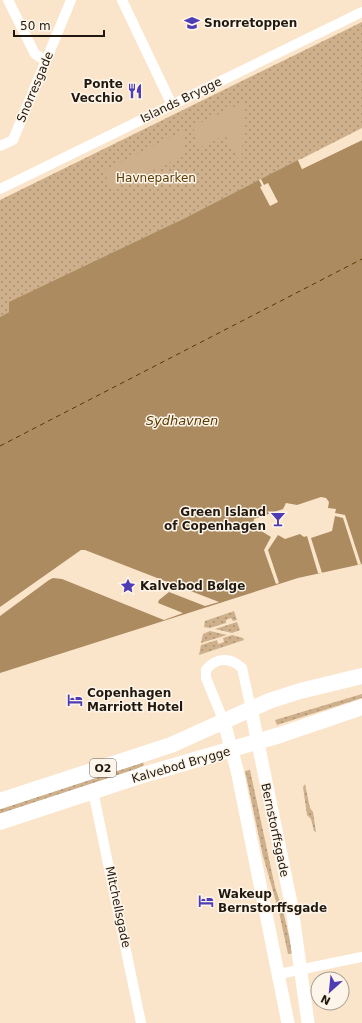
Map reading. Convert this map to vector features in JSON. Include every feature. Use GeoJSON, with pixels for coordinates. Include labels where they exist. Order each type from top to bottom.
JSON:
{"type":"FeatureCollection","features":[{"type":"Feature","properties":{"kind":"main road","name":"Kalvebod Brygge"},"geometry":{"type":"LineString","coordinates":[[0,801],[152,752],[251,709],[300,691],[362,676]]}},
{"type":"Feature","properties":{"kind":"main road","name":"Kalvebod Brygge"},"geometry":{"type":"LineString","coordinates":[[0,822],[93,791],[232,750],[362,707]]}},
{"type":"Feature","properties":{"kind":"street"},"geometry":{"type":"LineString","coordinates":[[8,0],[34,54],[46,60]]}},
{"type":"Feature","properties":{"kind":"street","name":"Snorresgade"},"geometry":{"type":"LineString","coordinates":[[0,146],[13,140],[71,0]]}},
{"type":"Feature","properties":{"kind":"street"},"geometry":{"type":"LineString","coordinates":[[122,0],[172,105]]}},
{"type":"Feature","properties":{"kind":"street","name":"Islands Brygge"},"geometry":{"type":"LineString","coordinates":[[0,189],[362,12]]}},
{"type":"Feature","properties":{"kind":"street"},"geometry":{"type":"LineString","coordinates":[[224,722],[206,678],[206,670],[210,664],[227,659],[232,660],[242,668],[251,709]]}},
{"type":"Feature","properties":{"kind":"street","name":"Bernstorffsgade"},"geometry":{"type":"LineString","coordinates":[[251,709],[292,908],[308,1023]]}},
{"type":"Feature","properties":{"kind":"street","name":"Bernstorffsgade"},"geometry":{"type":"LineString","coordinates":[[224,722],[232,750],[288,1023]]}},
{"type":"Feature","properties":{"kind":"street","name":"Mitchellsgade"},"geometry":{"type":"LineString","coordinates":[[93,791],[141,1023]]}},
{"type":"Feature","properties":{"kind":"street"},"geometry":{"type":"LineString","coordinates":[[279,974],[362,958]]}},
{"type":"Feature","properties":{"kind":"green space","name":"Havneparken"},"geometry":{"type":"Polygon","coordinates":[[[362,22],[362,128],[179,221],[0,317],[0,200],[362,22]]]}},
{"type":"Feature","properties":{"kind":"green space"},"geometry":{"type":"Polygon","coordinates":[[[245,102],[241,164],[225,135],[199,148],[193,126],[245,102]]]}},
{"type":"Feature","properties":{"kind":"green space"},"geometry":{"type":"Polygon","coordinates":[[[183,131],[185,155],[112,190],[103,171],[183,131]]]}},
{"type":"Feature","properties":{"kind":"green space"},"geometry":{"type":"Polygon","coordinates":[[[234,611],[237,620],[233,621],[231,618],[226,620],[226,623],[210,628],[204,627],[205,621],[234,611]]]}},
{"type":"Feature","properties":{"kind":"green space"},"geometry":{"type":"Polygon","coordinates":[[[237,622],[240,630],[232,633],[215,629],[237,622]]]}},
{"type":"Feature","properties":{"kind":"green space"},"geometry":{"type":"Polygon","coordinates":[[[210,631],[227,635],[201,643],[203,634],[210,631]]]}},
{"type":"Feature","properties":{"kind":"green space"},"geometry":{"type":"Polygon","coordinates":[[[232,635],[243,638],[244,640],[199,655],[201,645],[217,640],[218,644],[224,642],[223,638],[232,635]]]}},
{"type":"Feature","properties":{"kind":"green space"},"geometry":{"type":"Polygon","coordinates":[[[362,694],[362,698],[277,725],[275,720],[362,694]]]}},
{"type":"Feature","properties":{"kind":"green space"},"geometry":{"type":"Polygon","coordinates":[[[143,762],[144,765],[129,773],[0,816],[0,809],[143,762]]]}},
{"type":"Feature","properties":{"kind":"green space"},"geometry":{"type":"Polygon","coordinates":[[[250,770],[275,887],[283,911],[293,953],[288,954],[279,912],[263,856],[245,771],[250,770]]]}},
{"type":"Feature","properties":{"kind":"green space"},"geometry":{"type":"Polygon","coordinates":[[[305,784],[310,808],[313,812],[316,832],[314,831],[311,819],[307,815],[303,787],[305,784]]]}},
{"type":"Feature","properties":{"kind":"water","name":"Sydhavnen"},"geometry":{"type":"Polygon","coordinates":[[[362,140],[362,564],[298,578],[0,673],[0,317],[9,312],[9,302],[179,221],[298,160],[302,169],[362,140]]]}},
{"type":"Feature","properties":{"kind":"pier"},"geometry":{"type":"Polygon","coordinates":[[[362,138],[362,140],[302,169],[298,160],[300,159],[303,166],[362,138]]]}},
{"type":"Feature","properties":{"kind":"pier"},"geometry":{"type":"Polygon","coordinates":[[[261,179],[264,185],[268,183],[278,202],[270,206],[260,187],[262,186],[259,180],[261,179]]]}},
{"type":"Feature","properties":{"kind":"pier"},"geometry":{"type":"Polygon","coordinates":[[[321,497],[326,498],[329,502],[328,508],[336,509],[335,513],[345,515],[361,564],[358,565],[343,518],[335,516],[332,531],[311,538],[322,573],[318,573],[307,536],[304,537],[300,534],[285,539],[278,535],[268,550],[279,583],[276,584],[264,550],[271,537],[253,526],[254,519],[283,509],[286,503],[297,505],[321,497]]]}},
{"type":"Feature","properties":{"kind":"pier","name":"Kalvebod Bølge"},"geometry":{"type":"Polygon","coordinates":[[[81,550],[85,550],[219,602],[205,606],[169,592],[159,600],[158,603],[183,613],[164,620],[62,579],[53,578],[0,616],[0,607],[81,550]]]}},
{"type":"Feature","properties":{"kind":"ferry route"},"geometry":{"type":"LineString","coordinates":[[0,446],[362,259]]}},
{"type":"Feature","properties":{"kind":"place","name":"Snorretoppen"},"geometry":{"type":"Point","coordinates":[192,23]}},
{"type":"Feature","properties":{"kind":"place","name":"Ponte Vecchio"},"geometry":{"type":"Point","coordinates":[135,91]}},
{"type":"Feature","properties":{"kind":"place","name":"Green Island of Copenhagen"},"geometry":{"type":"Point","coordinates":[278,519]}},
{"type":"Feature","properties":{"kind":"place","name":"Kalvebod Bølge"},"geometry":{"type":"Point","coordinates":[128,586]}},
{"type":"Feature","properties":{"kind":"place","name":"Copenhagen Marriott Hotel"},"geometry":{"type":"Point","coordinates":[75,700]}},
{"type":"Feature","properties":{"kind":"place","name":"Wakeup Bernstorffsgade"},"geometry":{"type":"Point","coordinates":[206,901]}}]}
